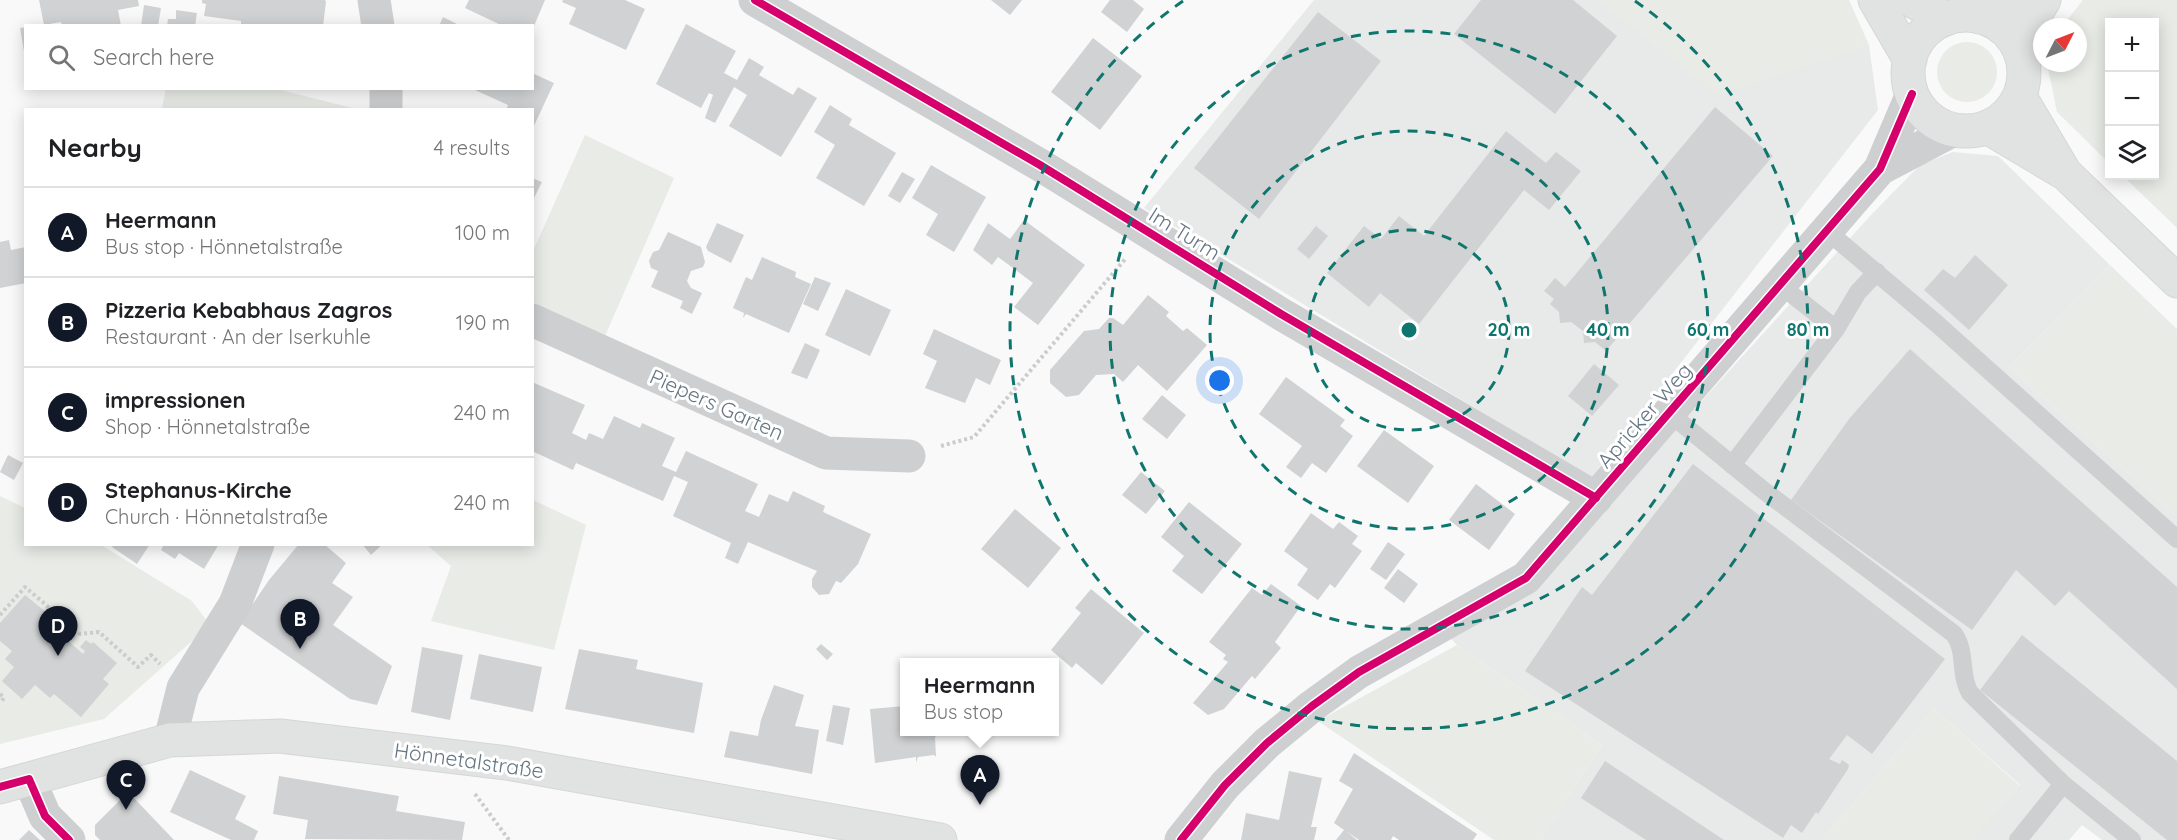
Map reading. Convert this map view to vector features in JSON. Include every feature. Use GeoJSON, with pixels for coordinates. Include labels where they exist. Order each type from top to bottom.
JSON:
{"type":"FeatureCollection","features":[{"type":"Feature","properties":{"kind":"street"},"geometry":{"type":"LineString","coordinates":[[374,0],[378,24]]}},
{"type":"Feature","properties":{"kind":"street","name":"Im Turm"},"geometry":{"type":"LineString","coordinates":[[755,0],[1020,153],[1281,314],[1596,498]]}},
{"type":"Feature","properties":{"kind":"street"},"geometry":{"type":"LineString","coordinates":[[1875,0],[1910,60]]}},
{"type":"Feature","properties":{"kind":"street"},"geometry":{"type":"LineString","coordinates":[[1911,0],[1946,19]]}},
{"type":"Feature","properties":{"kind":"street"},"geometry":{"type":"LineString","coordinates":[[1979,16],[2009,33],[2021,53],[2024,75],[2020,97],[2006,116],[1987,128],[1954,130],[1943,126],[1924,113],[1912,94],[1908,71],[1919,39],[1926,31],[1946,19],[1957,16],[1979,16],[2013,0]]}},
{"type":"Feature","properties":{"kind":"street"},"geometry":{"type":"LineString","coordinates":[[2021,53],[2032,20],[2043,0]]}},
{"type":"Feature","properties":{"kind":"street"},"geometry":{"type":"LineString","coordinates":[[386,90],[386,108]]}},
{"type":"Feature","properties":{"kind":"street","name":"Apricker Weg"},"geometry":{"type":"LineString","coordinates":[[1181,840],[1225,785],[1268,743],[1312,706],[1359,672],[1526,578],[1880,169],[1912,94]]}},
{"type":"Feature","properties":{"kind":"street"},"geometry":{"type":"LineString","coordinates":[[2020,97],[2066,174]]}},
{"type":"Feature","properties":{"kind":"street"},"geometry":{"type":"LineString","coordinates":[[1987,128],[2066,174],[2177,280]]}},
{"type":"Feature","properties":{"kind":"street","name":"Apricker Weg"},"geometry":{"type":"LineString","coordinates":[[1880,169],[1954,130]]}},
{"type":"Feature","properties":{"kind":"street","name":"Piepers Garten"},"geometry":{"type":"LineString","coordinates":[[534,321],[826,453],[909,456]]}},
{"type":"Feature","properties":{"kind":"street"},"geometry":{"type":"LineString","coordinates":[[170,740],[183,688],[235,604],[257,546]]}},
{"type":"Feature","properties":{"kind":"street","name":"Hönnetalstraße"},"geometry":{"type":"LineString","coordinates":[[14,783],[170,740],[279,736],[507,763],[940,840]]}},
{"type":"Feature","properties":{"kind":"street"},"geometry":{"type":"LineString","coordinates":[[14,783],[69,840]]}},
{"type":"Feature","properties":{"kind":"lane"},"geometry":{"type":"LineString","coordinates":[[1827,231],[1877,272],[2177,539]]}},
{"type":"Feature","properties":{"kind":"lane"},"geometry":{"type":"LineString","coordinates":[[1732,465],[1836,329],[1854,297],[1877,272]]}},
{"type":"Feature","properties":{"kind":"lane"},"geometry":{"type":"LineString","coordinates":[[1780,285],[1836,329]]}},
{"type":"Feature","properties":{"kind":"lane"},"geometry":{"type":"LineString","coordinates":[[1669,413],[1732,465],[1954,634],[1962,653],[1963,674],[1970,693],[2063,784],[2132,840]]}},
{"type":"Feature","properties":{"kind":"lane"},"geometry":{"type":"LineString","coordinates":[[2018,840],[2063,784]]}},
{"type":"Feature","properties":{"kind":"path"},"geometry":{"type":"LineString","coordinates":[[909,456],[974,437],[1148,232]]}},
{"type":"Feature","properties":{"kind":"path"},"geometry":{"type":"LineString","coordinates":[[0,615],[25,586],[80,634],[99,632],[138,667],[151,655],[183,688]]}},
{"type":"Feature","properties":{"kind":"path"},"geometry":{"type":"LineString","coordinates":[[0,694],[4,698],[0,703]]}},
{"type":"Feature","properties":{"kind":"path"},"geometry":{"type":"LineString","coordinates":[[472,789],[509,840]]}},
{"type":"Feature","properties":{"kind":"shaded area"},"geometry":{"type":"Polygon","coordinates":[[[1314,0],[1599,0],[1717,94],[1869,45],[1878,110],[1591,478],[1144,208],[1314,0]]]}},
{"type":"Feature","properties":{"kind":"shaded area"},"geometry":{"type":"Polygon","coordinates":[[[1599,0],[1849,0],[1869,45],[1717,95],[1599,0]]]}},
{"type":"Feature","properties":{"kind":"shaded area"},"geometry":{"type":"Polygon","coordinates":[[[2083,0],[2177,0],[2177,228],[2127,180],[2159,180],[2159,18],[2105,18],[2105,159],[2057,112],[2049,72],[2087,72],[2087,18],[2069,18],[2083,0]]]}},
{"type":"Feature","properties":{"kind":"shaded area"},"geometry":{"type":"Polygon","coordinates":[[[1967,42],[1984,47],[1992,55],[1997,72],[1992,89],[1984,97],[1967,102],[1950,97],[1942,89],[1937,72],[1942,55],[1950,47],[1967,42]]]}},
{"type":"Feature","properties":{"kind":"shaded area"},"geometry":{"type":"Polygon","coordinates":[[[166,90],[281,90],[352,108],[162,108],[166,90]]]}},
{"type":"Feature","properties":{"kind":"shaded area"},"geometry":{"type":"Polygon","coordinates":[[[585,135],[674,178],[602,343],[534,309],[534,249],[585,135]]]}},
{"type":"Feature","properties":{"kind":"shaded area"},"geometry":{"type":"Polygon","coordinates":[[[1953,152],[1998,156],[2110,265],[2009,367],[2177,517],[2177,840],[2102,840],[2082,825],[2069,840],[1971,840],[2020,785],[1934,709],[1822,840],[1540,840],[1602,745],[1457,645],[1448,635],[1667,439],[1871,215],[1920,165],[1953,152]]]}},
{"type":"Feature","properties":{"kind":"shaded area"},"geometry":{"type":"Polygon","coordinates":[[[2110,265],[2177,329],[2177,517],[2009,367],[2110,265]]]}},
{"type":"Feature","properties":{"kind":"shaded area"},"geometry":{"type":"Polygon","coordinates":[[[0,496],[24,508],[24,546],[103,546],[192,601],[210,625],[104,719],[0,744],[0,496]]]}},
{"type":"Feature","properties":{"kind":"shaded area"},"geometry":{"type":"Polygon","coordinates":[[[534,500],[586,525],[554,650],[431,621],[451,566],[428,546],[534,546],[534,500]]]}},
{"type":"Feature","properties":{"kind":"shaded area"},"geometry":{"type":"Polygon","coordinates":[[[1457,645],[1602,745],[1540,840],[1494,840],[1318,721],[1457,645]]]}},
{"type":"Feature","properties":{"kind":"shaded area"},"geometry":{"type":"Polygon","coordinates":[[[1934,709],[2020,786],[1971,840],[1822,840],[1934,709]]]}},
{"type":"Feature","properties":{"kind":"building"},"geometry":{"type":"Polygon","coordinates":[[[39,0],[138,0],[139,6],[118,10],[121,24],[62,24],[61,22],[44,24],[39,0]]]}},
{"type":"Feature","properties":{"kind":"building"},"geometry":{"type":"Polygon","coordinates":[[[202,0],[325,0],[326,2],[323,24],[241,24],[241,21],[204,16],[206,4],[202,3],[202,0]]]}},
{"type":"Feature","properties":{"kind":"building"},"geometry":{"type":"Polygon","coordinates":[[[469,0],[545,0],[534,26],[534,24],[499,24],[465,8],[469,0]]]}},
{"type":"Feature","properties":{"kind":"building"},"geometry":{"type":"Polygon","coordinates":[[[563,0],[625,0],[645,9],[626,50],[569,24],[576,8],[562,2],[563,0]]]}},
{"type":"Feature","properties":{"kind":"building"},"geometry":{"type":"Polygon","coordinates":[[[991,0],[1022,0],[1010,15],[991,0]]]}},
{"type":"Feature","properties":{"kind":"building"},"geometry":{"type":"Polygon","coordinates":[[[1110,0],[1133,0],[1144,9],[1127,32],[1101,12],[1110,0]]]}},
{"type":"Feature","properties":{"kind":"building"},"geometry":{"type":"Polygon","coordinates":[[[1481,0],[1573,0],[1617,36],[1555,114],[1454,34],[1481,0]]]}},
{"type":"Feature","properties":{"kind":"building"},"geometry":{"type":"Polygon","coordinates":[[[144,5],[161,8],[158,24],[141,24],[144,5]]]}},
{"type":"Feature","properties":{"kind":"building"},"geometry":{"type":"Polygon","coordinates":[[[176,10],[197,13],[195,24],[167,24],[168,19],[176,19],[176,10]]]}},
{"type":"Feature","properties":{"kind":"building"},"geometry":{"type":"Polygon","coordinates":[[[1318,12],[1381,61],[1259,219],[1194,168],[1318,12]]]}},
{"type":"Feature","properties":{"kind":"building"},"geometry":{"type":"Polygon","coordinates":[[[443,17],[457,24],[440,24],[443,17]]]}},
{"type":"Feature","properties":{"kind":"building"},"geometry":{"type":"Polygon","coordinates":[[[686,24],[736,51],[724,73],[737,80],[749,58],[764,67],[759,75],[793,95],[798,87],[817,98],[781,157],[729,126],[747,95],[734,87],[715,123],[705,118],[713,95],[709,93],[701,108],[656,84],[686,24]]]}},
{"type":"Feature","properties":{"kind":"building"},"geometry":{"type":"Polygon","coordinates":[[[24,27],[24,51],[20,28],[24,27]]]}},
{"type":"Feature","properties":{"kind":"building"},"geometry":{"type":"Polygon","coordinates":[[[1093,38],[1142,76],[1100,130],[1051,92],[1093,38]]]}},
{"type":"Feature","properties":{"kind":"building"},"geometry":{"type":"Polygon","coordinates":[[[534,74],[554,83],[534,126],[534,108],[507,108],[508,105],[475,90],[534,90],[534,74]]]}},
{"type":"Feature","properties":{"kind":"building"},"geometry":{"type":"Polygon","coordinates":[[[830,105],[852,119],[849,125],[896,153],[864,206],[816,178],[835,145],[814,132],[830,105]]]}},
{"type":"Feature","properties":{"kind":"building"},"geometry":{"type":"Polygon","coordinates":[[[1715,107],[1773,156],[1606,351],[1595,342],[1584,343],[1583,331],[1571,322],[1560,323],[1559,312],[1550,304],[1554,299],[1544,291],[1555,278],[1565,287],[1715,107]]]}},
{"type":"Feature","properties":{"kind":"building"},"geometry":{"type":"Polygon","coordinates":[[[1506,131],[1546,163],[1556,152],[1581,171],[1549,210],[1524,190],[1419,324],[1380,293],[1369,307],[1327,273],[1364,226],[1381,239],[1399,216],[1424,236],[1506,131]]]}},
{"type":"Feature","properties":{"kind":"building"},"geometry":{"type":"Polygon","coordinates":[[[931,165],[986,197],[954,252],[926,235],[938,214],[912,198],[931,165]]]}},
{"type":"Feature","properties":{"kind":"building"},"geometry":{"type":"Polygon","coordinates":[[[902,172],[915,179],[900,203],[888,196],[902,172]]]}},
{"type":"Feature","properties":{"kind":"building"},"geometry":{"type":"Polygon","coordinates":[[[534,179],[542,182],[534,198],[534,179]]]}},
{"type":"Feature","properties":{"kind":"building"},"geometry":{"type":"Polygon","coordinates":[[[1024,220],[1085,265],[1038,325],[1014,307],[1033,283],[998,257],[992,265],[973,250],[988,223],[1010,239],[1024,220]]]}},
{"type":"Feature","properties":{"kind":"building"},"geometry":{"type":"Polygon","coordinates":[[[717,223],[744,235],[731,263],[708,251],[706,247],[717,223]]]}},
{"type":"Feature","properties":{"kind":"building"},"geometry":{"type":"Polygon","coordinates":[[[1316,226],[1328,236],[1309,259],[1297,249],[1316,226]]]}},
{"type":"Feature","properties":{"kind":"building"},"geometry":{"type":"Polygon","coordinates":[[[668,232],[701,247],[705,262],[703,267],[691,271],[687,281],[691,288],[702,293],[692,314],[680,308],[683,301],[651,287],[658,271],[651,268],[649,261],[653,252],[659,250],[668,232]]]}},
{"type":"Feature","properties":{"kind":"building"},"geometry":{"type":"Polygon","coordinates":[[[9,240],[11,250],[24,247],[24,283],[0,288],[0,242],[9,240]]]}},
{"type":"Feature","properties":{"kind":"building"},"geometry":{"type":"Polygon","coordinates":[[[1975,255],[2008,285],[1969,330],[1924,290],[1943,269],[1955,278],[1975,255]]]}},
{"type":"Feature","properties":{"kind":"building"},"geometry":{"type":"Polygon","coordinates":[[[762,257],[796,272],[795,277],[811,284],[789,333],[746,314],[743,318],[744,313],[733,308],[746,277],[752,280],[762,257]]]}},
{"type":"Feature","properties":{"kind":"building"},"geometry":{"type":"Polygon","coordinates":[[[815,277],[831,283],[818,311],[803,304],[815,277]]]}},
{"type":"Feature","properties":{"kind":"building"},"geometry":{"type":"Polygon","coordinates":[[[846,289],[891,310],[870,356],[825,335],[846,289]]]}},
{"type":"Feature","properties":{"kind":"building"},"geometry":{"type":"Polygon","coordinates":[[[1148,295],[1169,312],[1166,316],[1183,331],[1187,328],[1207,345],[1167,391],[1138,365],[1123,382],[1114,374],[1096,375],[1079,395],[1066,397],[1050,383],[1050,370],[1084,331],[1099,329],[1109,318],[1123,325],[1148,295]]]}},
{"type":"Feature","properties":{"kind":"building"},"geometry":{"type":"Polygon","coordinates":[[[934,329],[1001,360],[990,385],[976,378],[965,403],[925,388],[937,361],[923,354],[934,329]]]}},
{"type":"Feature","properties":{"kind":"building"},"geometry":{"type":"Polygon","coordinates":[[[805,343],[820,350],[807,379],[791,373],[805,343]]]}},
{"type":"Feature","properties":{"kind":"building"},"geometry":{"type":"Polygon","coordinates":[[[1910,349],[2177,587],[2177,689],[2069,591],[2055,606],[2016,570],[1972,630],[1791,500],[1849,419],[1910,349]]]}},
{"type":"Feature","properties":{"kind":"building"},"geometry":{"type":"Polygon","coordinates":[[[1594,364],[1619,385],[1592,416],[1568,396],[1594,364]]]}},
{"type":"Feature","properties":{"kind":"building"},"geometry":{"type":"Polygon","coordinates":[[[1286,377],[1345,420],[1340,426],[1353,436],[1326,473],[1312,463],[1301,478],[1286,467],[1302,446],[1259,414],[1286,377]]]}},
{"type":"Feature","properties":{"kind":"building"},"geometry":{"type":"Polygon","coordinates":[[[534,383],[585,405],[572,433],[586,440],[589,433],[603,439],[614,416],[640,428],[642,423],[675,438],[662,466],[676,472],[686,451],[758,484],[745,511],[759,517],[769,494],[788,502],[793,491],[825,506],[823,512],[871,534],[858,564],[841,583],[836,581],[829,594],[819,595],[812,587],[812,579],[817,571],[748,542],[738,564],[725,558],[731,543],[673,516],[688,482],[674,476],[663,501],[576,463],[573,470],[534,452],[534,383]]]}},
{"type":"Feature","properties":{"kind":"building"},"geometry":{"type":"Polygon","coordinates":[[[1162,395],[1186,415],[1167,439],[1142,419],[1162,395]]]}},
{"type":"Feature","properties":{"kind":"building"},"geometry":{"type":"Polygon","coordinates":[[[1384,430],[1434,466],[1408,503],[1357,466],[1384,430]]]}},
{"type":"Feature","properties":{"kind":"building"},"geometry":{"type":"Polygon","coordinates":[[[8,455],[23,463],[14,480],[0,472],[8,455]]]}},
{"type":"Feature","properties":{"kind":"building"},"geometry":{"type":"Polygon","coordinates":[[[1693,464],[1945,659],[1872,754],[1847,735],[1829,759],[1840,764],[1842,760],[1849,765],[1848,769],[1818,814],[1816,812],[1802,833],[1791,825],[1783,838],[1525,671],[1582,587],[1592,595],[1693,464]]]}},
{"type":"Feature","properties":{"kind":"building"},"geometry":{"type":"Polygon","coordinates":[[[1141,472],[1165,491],[1146,514],[1122,495],[1141,472]]]}},
{"type":"Feature","properties":{"kind":"building"},"geometry":{"type":"Polygon","coordinates":[[[1476,484],[1515,514],[1489,550],[1449,520],[1476,484]]]}},
{"type":"Feature","properties":{"kind":"building"},"geometry":{"type":"Polygon","coordinates":[[[1189,502],[1242,544],[1202,594],[1172,571],[1184,556],[1161,537],[1189,502]]]}},
{"type":"Feature","properties":{"kind":"building"},"geometry":{"type":"Polygon","coordinates":[[[1015,509],[1061,548],[1028,588],[981,549],[1015,509]]]}},
{"type":"Feature","properties":{"kind":"building"},"geometry":{"type":"Polygon","coordinates":[[[1311,513],[1333,529],[1339,522],[1358,536],[1352,544],[1362,551],[1335,588],[1330,584],[1318,600],[1297,585],[1308,569],[1284,551],[1311,513]]]}},
{"type":"Feature","properties":{"kind":"building"},"geometry":{"type":"Polygon","coordinates":[[[1388,542],[1405,554],[1386,580],[1370,569],[1388,542]]]}},
{"type":"Feature","properties":{"kind":"building"},"geometry":{"type":"Polygon","coordinates":[[[113,546],[149,546],[137,564],[113,546]]]}},
{"type":"Feature","properties":{"kind":"building"},"geometry":{"type":"Polygon","coordinates":[[[163,546],[218,546],[204,569],[179,553],[175,559],[161,550],[163,546]]]}},
{"type":"Feature","properties":{"kind":"building"},"geometry":{"type":"Polygon","coordinates":[[[297,546],[326,546],[346,563],[332,583],[353,597],[333,625],[392,666],[377,705],[350,699],[240,623],[269,580],[297,546]]]}},
{"type":"Feature","properties":{"kind":"building"},"geometry":{"type":"Polygon","coordinates":[[[364,546],[381,546],[371,555],[364,546]]]}},
{"type":"Feature","properties":{"kind":"building"},"geometry":{"type":"Polygon","coordinates":[[[1398,569],[1418,584],[1404,603],[1384,588],[1398,569]]]}},
{"type":"Feature","properties":{"kind":"building"},"geometry":{"type":"Polygon","coordinates":[[[1271,584],[1301,606],[1275,642],[1281,648],[1255,679],[1252,676],[1224,709],[1208,715],[1193,703],[1228,662],[1223,659],[1226,655],[1209,642],[1252,588],[1262,595],[1271,584]]]}},
{"type":"Feature","properties":{"kind":"building"},"geometry":{"type":"Polygon","coordinates":[[[1091,589],[1144,633],[1102,685],[1076,663],[1072,668],[1051,650],[1081,613],[1075,608],[1091,589]]]}},
{"type":"Feature","properties":{"kind":"building"},"geometry":{"type":"Polygon","coordinates":[[[25,595],[47,613],[43,619],[83,654],[85,651],[80,647],[86,640],[91,644],[93,642],[117,663],[103,679],[109,684],[81,717],[54,694],[50,698],[35,685],[22,699],[2,681],[14,667],[5,659],[12,651],[0,641],[0,623],[25,595]]]}},
{"type":"Feature","properties":{"kind":"building"},"geometry":{"type":"Polygon","coordinates":[[[2022,635],[2177,761],[2177,840],[2167,840],[1980,690],[2022,635]]]}},
{"type":"Feature","properties":{"kind":"building"},"geometry":{"type":"Polygon","coordinates":[[[821,644],[833,654],[827,660],[816,649],[821,644]]]}},
{"type":"Feature","properties":{"kind":"building"},"geometry":{"type":"Polygon","coordinates":[[[422,647],[463,655],[450,720],[411,712],[422,647]]]}},
{"type":"Feature","properties":{"kind":"building"},"geometry":{"type":"Polygon","coordinates":[[[579,649],[638,660],[636,669],[703,683],[694,733],[565,709],[579,649]]]}},
{"type":"Feature","properties":{"kind":"building"},"geometry":{"type":"Polygon","coordinates":[[[479,654],[542,667],[533,712],[470,699],[479,654]]]}},
{"type":"Feature","properties":{"kind":"building"},"geometry":{"type":"Polygon","coordinates":[[[774,685],[804,695],[795,726],[819,730],[812,774],[724,757],[730,731],[758,736],[761,720],[774,685]]]}},
{"type":"Feature","properties":{"kind":"building"},"geometry":{"type":"Polygon","coordinates":[[[833,705],[850,708],[843,745],[826,741],[833,705]]]}},
{"type":"Feature","properties":{"kind":"building"},"geometry":{"type":"Polygon","coordinates":[[[900,706],[900,736],[936,736],[936,757],[934,755],[918,757],[916,763],[916,757],[875,763],[870,709],[900,706]]]}},
{"type":"Feature","properties":{"kind":"building"},"geometry":{"type":"Polygon","coordinates":[[[1354,753],[1477,834],[1473,840],[1399,840],[1393,836],[1391,840],[1359,840],[1346,831],[1357,840],[1336,840],[1344,830],[1334,823],[1353,789],[1339,781],[1354,753]]]}},
{"type":"Feature","properties":{"kind":"building"},"geometry":{"type":"Polygon","coordinates":[[[1605,761],[1724,840],[1646,840],[1581,798],[1605,761]]]}},
{"type":"Feature","properties":{"kind":"building"},"geometry":{"type":"Polygon","coordinates":[[[190,770],[246,796],[235,819],[258,831],[254,840],[231,840],[170,812],[190,770]]]}},
{"type":"Feature","properties":{"kind":"building"},"geometry":{"type":"Polygon","coordinates":[[[1289,771],[1322,778],[1311,827],[1317,827],[1314,840],[1241,840],[1246,813],[1279,820],[1289,771]]]}},
{"type":"Feature","properties":{"kind":"building"},"geometry":{"type":"Polygon","coordinates":[[[279,776],[399,796],[396,811],[465,822],[462,840],[305,839],[308,820],[273,814],[279,776]]]}},
{"type":"Feature","properties":{"kind":"building"},"geometry":{"type":"Polygon","coordinates":[[[123,797],[133,797],[174,840],[100,840],[95,835],[95,825],[123,797]]]}},
{"type":"Feature","properties":{"kind":"building"},"geometry":{"type":"Polygon","coordinates":[[[29,830],[40,840],[19,840],[29,830]]]}},
{"type":"Feature","properties":{"kind":"cycle path"},"geometry":{"type":"LineString","coordinates":[[755,0],[1040,165],[1281,314],[1596,498]]}},
{"type":"Feature","properties":{"kind":"cycle path"},"geometry":{"type":"LineString","coordinates":[[1181,840],[1225,785],[1267,743],[1312,706],[1359,672],[1526,578],[1880,169],[1912,94]]}},
{"type":"Feature","properties":{"kind":"cycle path"},"geometry":{"type":"LineString","coordinates":[[0,787],[29,779],[45,816],[69,840]]}},
{"type":"Feature","properties":{"kind":"place","name":"Pizzeria Kebabhaus Zagros"},"geometry":{"type":"Point","coordinates":[300,649]}},
{"type":"Feature","properties":{"kind":"place","name":"Stephanus-Kirche"},"geometry":{"type":"Point","coordinates":[58,656]}},
{"type":"Feature","properties":{"kind":"place","name":"Heermann"},"geometry":{"type":"Point","coordinates":[980,805]}},
{"type":"Feature","properties":{"kind":"place","name":"impressionen"},"geometry":{"type":"Point","coordinates":[126,810]}}]}
